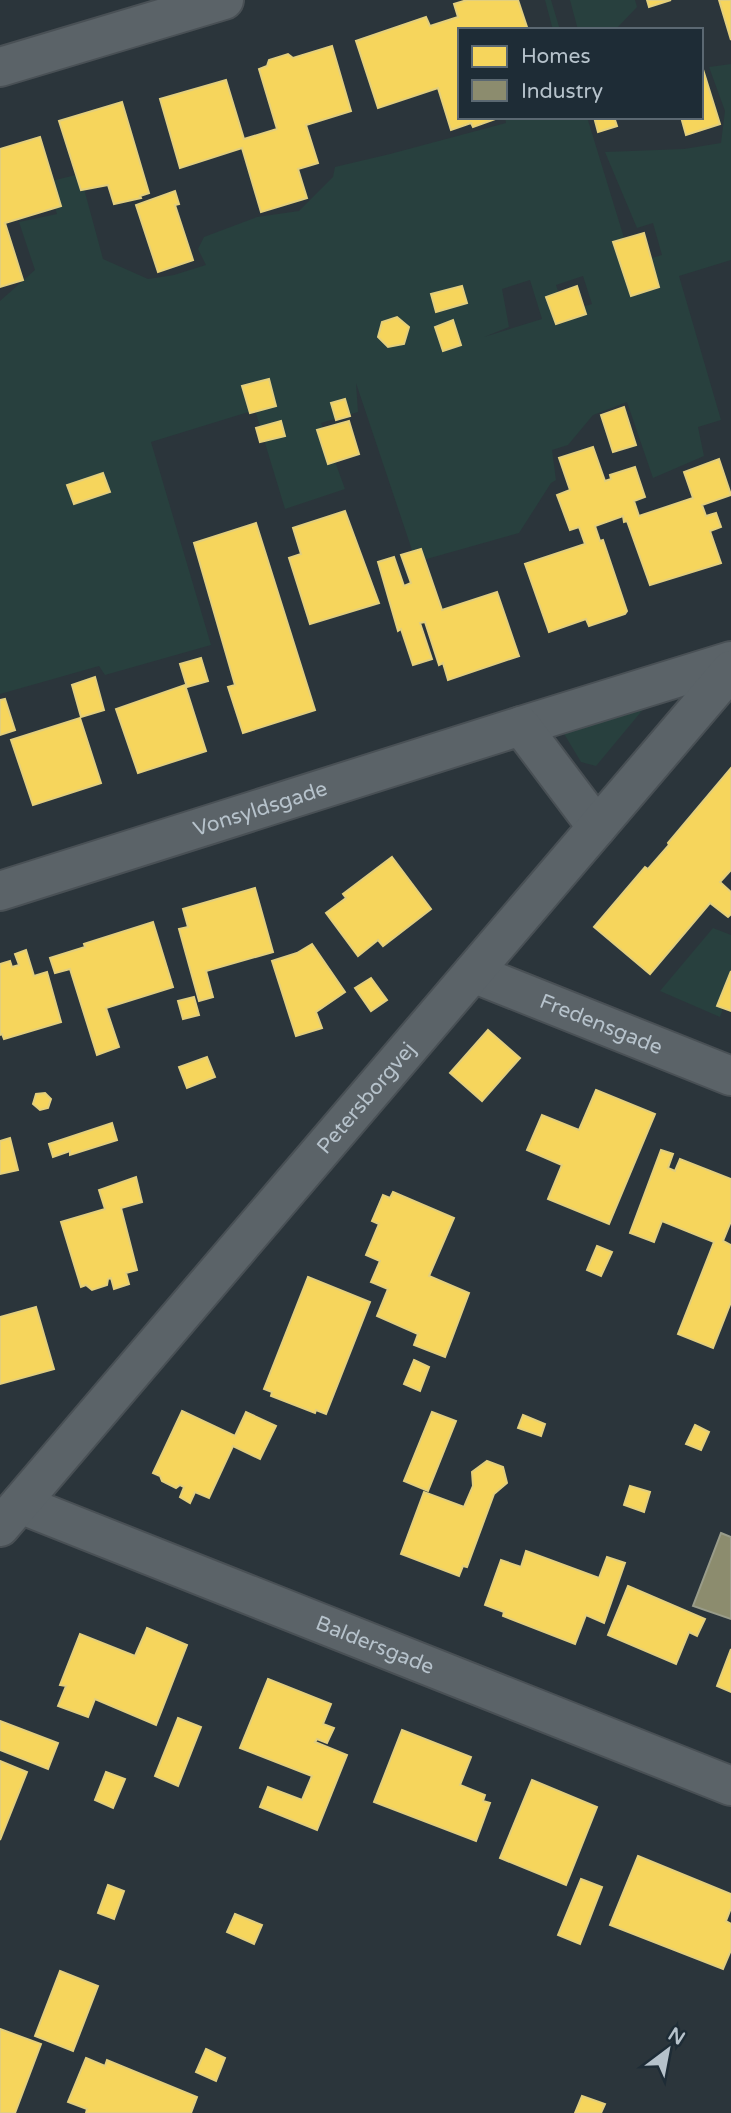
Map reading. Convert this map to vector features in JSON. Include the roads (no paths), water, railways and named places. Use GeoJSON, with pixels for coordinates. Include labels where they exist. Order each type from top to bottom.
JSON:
{"type":"FeatureCollection","features":[{"type":"Feature","properties":{"kind":"street"},"geometry":{"type":"LineString","coordinates":[[0,67],[223,0]]}},
{"type":"Feature","properties":{"kind":"street","name":"Vonsyldsgade"},"geometry":{"type":"LineString","coordinates":[[0,891],[731,661]]}},
{"type":"Feature","properties":{"kind":"street","name":"Petersborgvej"},"geometry":{"type":"LineString","coordinates":[[10,1516],[731,670]]}},
{"type":"Feature","properties":{"kind":"street"},"geometry":{"type":"LineString","coordinates":[[521,726],[597,827]]}},
{"type":"Feature","properties":{"kind":"street","name":"Fredensgade"},"geometry":{"type":"LineString","coordinates":[[474,973],[731,1076]]}},
{"type":"Feature","properties":{"kind":"street","name":"Baldersgade"},"geometry":{"type":"LineString","coordinates":[[10,1516],[731,1786]]}}]}
